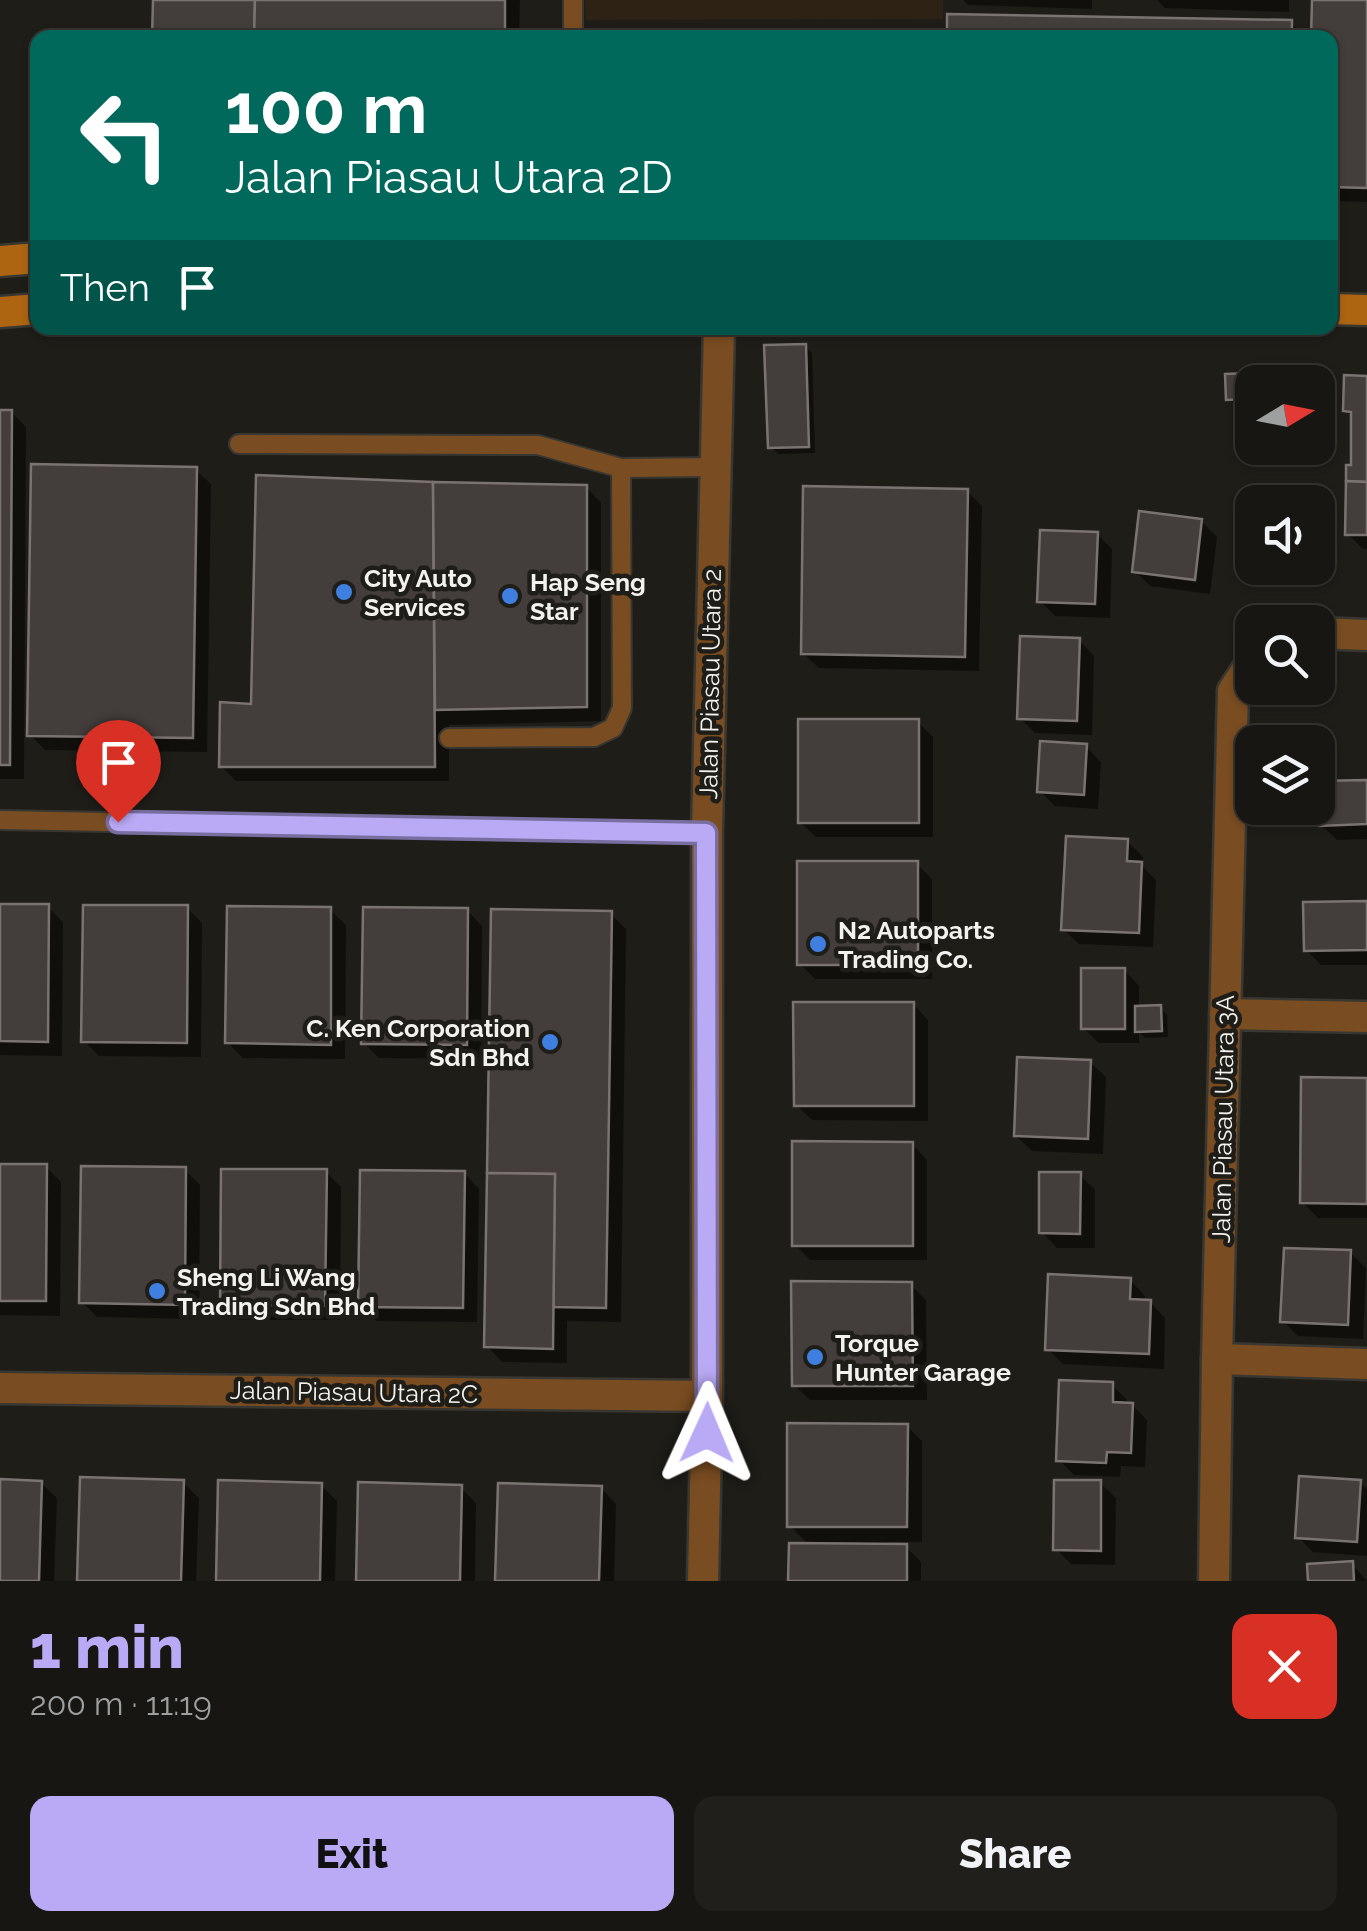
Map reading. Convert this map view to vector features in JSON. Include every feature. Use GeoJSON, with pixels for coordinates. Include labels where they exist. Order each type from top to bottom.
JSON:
{"type":"FeatureCollection","features":[{"type":"Feature","properties":{"kind":"street"},"geometry":{"type":"LineString","coordinates":[[0,261],[30,259]]}},
{"type":"Feature","properties":{"kind":"street"},"geometry":{"type":"LineString","coordinates":[[1338,309],[1367,310]]}},
{"type":"Feature","properties":{"kind":"street"},"geometry":{"type":"LineString","coordinates":[[0,312],[30,310]]}},
{"type":"Feature","properties":{"kind":"street","name":"Jalan Piasau Utara 2"},"geometry":{"type":"LineString","coordinates":[[703,1581],[708,1396],[706,833],[719,335]]}},
{"type":"Feature","properties":{"kind":"street"},"geometry":{"type":"LineString","coordinates":[[1335,634],[1367,635]]}},
{"type":"Feature","properties":{"kind":"street","name":"Jalan Piasau Utara 3A"},"geometry":{"type":"LineString","coordinates":[[1214,1581],[1235,688]]}},
{"type":"Feature","properties":{"kind":"street"},"geometry":{"type":"LineString","coordinates":[[1226,1014],[1367,1017]]}},
{"type":"Feature","properties":{"kind":"street"},"geometry":{"type":"LineString","coordinates":[[1217,1359],[1367,1364]]}},
{"type":"Feature","properties":{"kind":"street","name":"Jalan Piasau Utara 2C"},"geometry":{"type":"LineString","coordinates":[[0,1388],[708,1396]]}},
{"type":"Feature","properties":{"kind":"lane"},"geometry":{"type":"LineString","coordinates":[[573,0],[573,30]]}},
{"type":"Feature","properties":{"kind":"lane"},"geometry":{"type":"LineString","coordinates":[[240,444],[538,445],[622,468],[716,467]]}},
{"type":"Feature","properties":{"kind":"lane"},"geometry":{"type":"LineString","coordinates":[[449,738],[594,736],[613,728],[622,708],[622,468]]}},
{"type":"Feature","properties":{"kind":"lane"},"geometry":{"type":"LineString","coordinates":[[0,820],[706,833]]}},
{"type":"Feature","properties":{"kind":"shaded area"},"geometry":{"type":"Polygon","coordinates":[[[585,0],[943,0],[943,19],[586,20],[585,0]]]}},
{"type":"Feature","properties":{"kind":"building"},"geometry":{"type":"Polygon","coordinates":[[[153,0],[255,0],[254,30],[152,30],[153,0]]]}},
{"type":"Feature","properties":{"kind":"building"},"geometry":{"type":"Polygon","coordinates":[[[255,0],[505,0],[505,30],[254,30],[255,0]]]}},
{"type":"Feature","properties":{"kind":"building"},"geometry":{"type":"Polygon","coordinates":[[[1312,0],[1367,0],[1367,188],[1338,187],[1338,30],[1311,30],[1312,0]]]}},
{"type":"Feature","properties":{"kind":"building"},"geometry":{"type":"Polygon","coordinates":[[[947,14],[1292,20],[1292,30],[947,30],[947,14]]]}},
{"type":"Feature","properties":{"kind":"building"},"geometry":{"type":"Polygon","coordinates":[[[806,344],[809,447],[768,448],[764,345],[806,344]]]}},
{"type":"Feature","properties":{"kind":"building"},"geometry":{"type":"Polygon","coordinates":[[[1225,374],[1235,374],[1235,400],[1226,400],[1225,374]]]}},
{"type":"Feature","properties":{"kind":"building"},"geometry":{"type":"Polygon","coordinates":[[[1344,375],[1367,376],[1367,482],[1346,481],[1346,465],[1351,465],[1351,412],[1343,411],[1344,375]]]}},
{"type":"Feature","properties":{"kind":"building"},"geometry":{"type":"Polygon","coordinates":[[[0,410],[12,410],[10,765],[0,765],[0,410]]]}},
{"type":"Feature","properties":{"kind":"building"},"geometry":{"type":"Polygon","coordinates":[[[31,464],[197,467],[193,738],[27,736],[31,464]]]}},
{"type":"Feature","properties":{"kind":"building","name":"City Auto Services"},"geometry":{"type":"Polygon","coordinates":[[[256,475],[433,482],[435,767],[219,767],[220,702],[251,704],[256,475]]]}},
{"type":"Feature","properties":{"kind":"building"},"geometry":{"type":"Polygon","coordinates":[[[1346,481],[1367,482],[1367,535],[1345,535],[1346,481]]]}},
{"type":"Feature","properties":{"kind":"building","name":"Hap Seng Star"},"geometry":{"type":"Polygon","coordinates":[[[433,482],[587,485],[587,707],[435,710],[433,482]]]}},
{"type":"Feature","properties":{"kind":"building"},"geometry":{"type":"Polygon","coordinates":[[[803,486],[968,489],[965,657],[801,654],[803,486]]]}},
{"type":"Feature","properties":{"kind":"building"},"geometry":{"type":"Polygon","coordinates":[[[1139,511],[1202,519],[1195,580],[1132,572],[1139,511]]]}},
{"type":"Feature","properties":{"kind":"building"},"geometry":{"type":"Polygon","coordinates":[[[1040,530],[1098,532],[1095,604],[1037,602],[1040,530]]]}},
{"type":"Feature","properties":{"kind":"building"},"geometry":{"type":"Polygon","coordinates":[[[1020,636],[1080,638],[1077,721],[1017,719],[1020,636]]]}},
{"type":"Feature","properties":{"kind":"building"},"geometry":{"type":"Polygon","coordinates":[[[798,719],[919,719],[919,823],[798,823],[798,719]]]}},
{"type":"Feature","properties":{"kind":"building"},"geometry":{"type":"Polygon","coordinates":[[[1040,741],[1087,744],[1084,795],[1037,792],[1040,741]]]}},
{"type":"Feature","properties":{"kind":"building"},"geometry":{"type":"Polygon","coordinates":[[[1367,780],[1367,824],[1319,826],[1335,825],[1335,781],[1367,780]]]}},
{"type":"Feature","properties":{"kind":"building"},"geometry":{"type":"Polygon","coordinates":[[[1066,836],[1128,839],[1127,861],[1142,862],[1139,933],[1061,930],[1066,836]]]}},
{"type":"Feature","properties":{"kind":"building"},"geometry":{"type":"Polygon","coordinates":[[[797,861],[918,861],[918,965],[797,965],[797,861]]]}},
{"type":"Feature","properties":{"kind":"building"},"geometry":{"type":"Polygon","coordinates":[[[1367,901],[1367,950],[1304,951],[1303,902],[1367,901]]]}},
{"type":"Feature","properties":{"kind":"building"},"geometry":{"type":"Polygon","coordinates":[[[0,904],[49,904],[48,1042],[0,1041],[0,904]]]}},
{"type":"Feature","properties":{"kind":"building"},"geometry":{"type":"Polygon","coordinates":[[[83,905],[188,905],[187,1043],[81,1042],[83,905]]]}},
{"type":"Feature","properties":{"kind":"building"},"geometry":{"type":"Polygon","coordinates":[[[227,906],[331,907],[331,1045],[225,1043],[227,906]]]}},
{"type":"Feature","properties":{"kind":"building"},"geometry":{"type":"Polygon","coordinates":[[[363,907],[468,908],[467,1045],[361,1044],[363,907]]]}},
{"type":"Feature","properties":{"kind":"building","name":"C. Ken Corporation Sdn Bhd"},"geometry":{"type":"Polygon","coordinates":[[[491,909],[612,911],[606,1308],[553,1307],[555,1174],[487,1173],[491,909]]]}},
{"type":"Feature","properties":{"kind":"building"},"geometry":{"type":"Polygon","coordinates":[[[1081,968],[1125,968],[1125,1029],[1081,1029],[1081,968]]]}},
{"type":"Feature","properties":{"kind":"building"},"geometry":{"type":"Polygon","coordinates":[[[793,1002],[914,1002],[914,1106],[794,1106],[793,1002]]]}},
{"type":"Feature","properties":{"kind":"building"},"geometry":{"type":"Polygon","coordinates":[[[1161,1005],[1162,1031],[1135,1032],[1135,1006],[1161,1005]]]}},
{"type":"Feature","properties":{"kind":"building"},"geometry":{"type":"Polygon","coordinates":[[[1017,1057],[1091,1060],[1088,1139],[1014,1136],[1017,1057]]]}},
{"type":"Feature","properties":{"kind":"building"},"geometry":{"type":"Polygon","coordinates":[[[1301,1077],[1367,1078],[1367,1204],[1300,1203],[1301,1077]]]}},
{"type":"Feature","properties":{"kind":"building"},"geometry":{"type":"Polygon","coordinates":[[[792,1141],[913,1142],[913,1246],[792,1246],[792,1141]]]}},
{"type":"Feature","properties":{"kind":"building"},"geometry":{"type":"Polygon","coordinates":[[[0,1164],[47,1164],[46,1301],[0,1301],[0,1164]]]}},
{"type":"Feature","properties":{"kind":"building"},"geometry":{"type":"Polygon","coordinates":[[[81,1166],[186,1167],[185,1305],[79,1303],[81,1166]]]}},
{"type":"Feature","properties":{"kind":"building"},"geometry":{"type":"Polygon","coordinates":[[[221,1169],[327,1169],[325,1306],[220,1305],[221,1169]]]}},
{"type":"Feature","properties":{"kind":"building"},"geometry":{"type":"Polygon","coordinates":[[[360,1170],[465,1171],[463,1308],[358,1307],[360,1170]]]}},
{"type":"Feature","properties":{"kind":"building"},"geometry":{"type":"Polygon","coordinates":[[[1039,1172],[1081,1172],[1080,1234],[1039,1233],[1039,1172]]]}},
{"type":"Feature","properties":{"kind":"building"},"geometry":{"type":"Polygon","coordinates":[[[487,1173],[555,1174],[553,1349],[484,1347],[487,1173]]]}},
{"type":"Feature","properties":{"kind":"building"},"geometry":{"type":"Polygon","coordinates":[[[1284,1248],[1351,1250],[1348,1325],[1280,1322],[1284,1248]]]}},
{"type":"Feature","properties":{"kind":"building"},"geometry":{"type":"Polygon","coordinates":[[[1048,1274],[1131,1278],[1130,1299],[1151,1300],[1149,1354],[1045,1350],[1048,1274]]]}},
{"type":"Feature","properties":{"kind":"building"},"geometry":{"type":"Polygon","coordinates":[[[791,1281],[912,1282],[913,1386],[792,1386],[791,1281]]]}},
{"type":"Feature","properties":{"kind":"building"},"geometry":{"type":"Polygon","coordinates":[[[1059,1380],[1113,1382],[1113,1402],[1133,1403],[1131,1453],[1107,1452],[1106,1463],[1056,1461],[1059,1380]]]}},
{"type":"Feature","properties":{"kind":"building"},"geometry":{"type":"Polygon","coordinates":[[[787,1423],[908,1424],[907,1527],[787,1527],[787,1423]]]}},
{"type":"Feature","properties":{"kind":"building"},"geometry":{"type":"Polygon","coordinates":[[[1299,1476],[1361,1480],[1357,1542],[1295,1538],[1299,1476]]]}},
{"type":"Feature","properties":{"kind":"building"},"geometry":{"type":"Polygon","coordinates":[[[80,1477],[184,1480],[181,1581],[77,1581],[80,1477]]]}},
{"type":"Feature","properties":{"kind":"building"},"geometry":{"type":"Polygon","coordinates":[[[0,1479],[42,1481],[39,1581],[0,1581],[0,1479]]]}},
{"type":"Feature","properties":{"kind":"building"},"geometry":{"type":"Polygon","coordinates":[[[218,1480],[322,1483],[320,1581],[216,1581],[218,1480]]]}},
{"type":"Feature","properties":{"kind":"building"},"geometry":{"type":"Polygon","coordinates":[[[1054,1480],[1101,1480],[1101,1551],[1053,1550],[1054,1480]]]}},
{"type":"Feature","properties":{"kind":"building"},"geometry":{"type":"Polygon","coordinates":[[[358,1482],[462,1485],[460,1581],[356,1581],[358,1482]]]}},
{"type":"Feature","properties":{"kind":"building"},"geometry":{"type":"Polygon","coordinates":[[[498,1483],[602,1486],[599,1581],[495,1581],[498,1483]]]}},
{"type":"Feature","properties":{"kind":"building"},"geometry":{"type":"Polygon","coordinates":[[[789,1543],[907,1544],[907,1581],[788,1581],[789,1543]]]}},
{"type":"Feature","properties":{"kind":"building"},"geometry":{"type":"Polygon","coordinates":[[[1353,1561],[1354,1581],[1308,1581],[1307,1564],[1353,1561]]]}},
{"type":"Feature","properties":{"kind":"place","name":"City Auto Services"},"geometry":{"type":"Point","coordinates":[344,592]}},
{"type":"Feature","properties":{"kind":"place","name":"Hap Seng Star"},"geometry":{"type":"Point","coordinates":[510,596]}},
{"type":"Feature","properties":{"kind":"place","name":"N2 Autoparts Trading Co."},"geometry":{"type":"Point","coordinates":[818,944]}},
{"type":"Feature","properties":{"kind":"place","name":"C. Ken Corporation Sdn Bhd"},"geometry":{"type":"Point","coordinates":[550,1042]}},
{"type":"Feature","properties":{"kind":"place","name":"Sheng Li Wang Trading Sdn Bhd"},"geometry":{"type":"Point","coordinates":[157,1291]}},
{"type":"Feature","properties":{"kind":"place","name":"Torque Hunter Garage"},"geometry":{"type":"Point","coordinates":[815,1357]}},
{"type":"Feature","properties":{"kind":"route"},"geometry":{"type":"LineString","coordinates":[[118,822],[706,833],[707,1433]]}}]}
